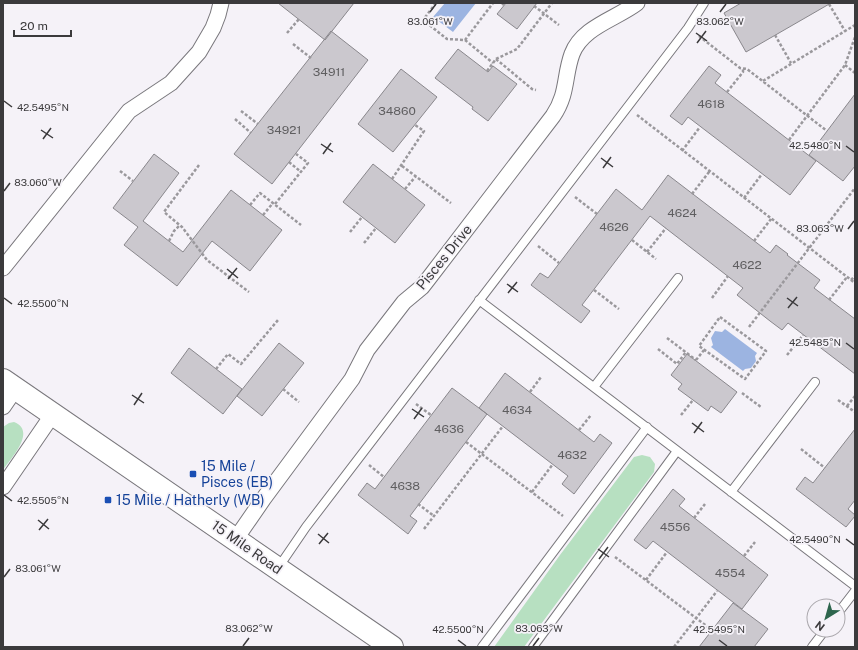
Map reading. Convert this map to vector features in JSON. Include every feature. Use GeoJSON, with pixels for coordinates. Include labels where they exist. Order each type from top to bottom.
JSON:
{"type":"FeatureCollection","features":[{"type":"Feature","properties":{"kind":"main road","name":"15 Mile Road"},"geometry":{"type":"LineString","coordinates":[[9,384],[392,647]]}},
{"type":"Feature","properties":{"kind":"street"},"geometry":{"type":"LineString","coordinates":[[3,268],[129,111],[171,83],[200,52],[214,28],[221,3]]}},
{"type":"Feature","properties":{"kind":"street","name":"Pisces Drive"},"geometry":{"type":"LineString","coordinates":[[235,540],[264,498],[352,379],[367,350],[404,302],[422,287],[553,116],[562,101],[574,49],[590,32],[637,3]]}},
{"type":"Feature","properties":{"kind":"street"},"geometry":{"type":"LineString","coordinates":[[3,407],[9,384]]}},
{"type":"Feature","properties":{"kind":"street"},"geometry":{"type":"LineString","coordinates":[[3,487],[53,414]]}},
{"type":"Feature","properties":{"kind":"lane"},"geometry":{"type":"LineString","coordinates":[[277,568],[306,527],[688,28],[704,3]]}},
{"type":"Feature","properties":{"kind":"lane"},"geometry":{"type":"LineString","coordinates":[[594,387],[678,278]]}},
{"type":"Feature","properties":{"kind":"lane"},"geometry":{"type":"LineString","coordinates":[[479,300],[855,586]]}},
{"type":"Feature","properties":{"kind":"lane"},"geometry":{"type":"LineString","coordinates":[[731,492],[815,382]]}},
{"type":"Feature","properties":{"kind":"lane"},"geometry":{"type":"LineString","coordinates":[[482,647],[647,428]]}},
{"type":"Feature","properties":{"kind":"lane"},"geometry":{"type":"LineString","coordinates":[[533,647],[677,451]]}},
{"type":"Feature","properties":{"kind":"lane"},"geometry":{"type":"LineString","coordinates":[[846,603],[855,591]]}},
{"type":"Feature","properties":{"kind":"lane"},"geometry":{"type":"LineString","coordinates":[[812,647],[819,638]]}},
{"type":"Feature","properties":{"kind":"path"},"geometry":{"type":"LineString","coordinates":[[436,3],[423,20],[447,39],[465,40],[493,63]]}},
{"type":"Feature","properties":{"kind":"path"},"geometry":{"type":"LineString","coordinates":[[465,40],[493,3]]}},
{"type":"Feature","properties":{"kind":"path"},"geometry":{"type":"LineString","coordinates":[[487,72],[496,60],[517,48],[552,3]]}},
{"type":"Feature","properties":{"kind":"path"},"geometry":{"type":"LineString","coordinates":[[829,4],[845,31]]}},
{"type":"Feature","properties":{"kind":"path"},"geometry":{"type":"LineString","coordinates":[[534,6],[559,25]]}},
{"type":"Feature","properties":{"kind":"path"},"geometry":{"type":"LineString","coordinates":[[287,33],[299,19]]}},
{"type":"Feature","properties":{"kind":"path"},"geometry":{"type":"LineString","coordinates":[[763,81],[855,25]]}},
{"type":"Feature","properties":{"kind":"path"},"geometry":{"type":"LineString","coordinates":[[695,34],[740,68],[747,69],[827,131]]}},
{"type":"Feature","properties":{"kind":"path"},"geometry":{"type":"LineString","coordinates":[[775,35],[791,63]]}},
{"type":"Feature","properties":{"kind":"path"},"geometry":{"type":"LineString","coordinates":[[789,140],[845,65],[855,37]]}},
{"type":"Feature","properties":{"kind":"path"},"geometry":{"type":"LineString","coordinates":[[293,44],[311,58]]}},
{"type":"Feature","properties":{"kind":"path"},"geometry":{"type":"LineString","coordinates":[[496,60],[536,90]]}},
{"type":"Feature","properties":{"kind":"path"},"geometry":{"type":"LineString","coordinates":[[845,65],[855,73]]}},
{"type":"Feature","properties":{"kind":"path"},"geometry":{"type":"LineString","coordinates":[[727,92],[742,72],[743,68]]}},
{"type":"Feature","properties":{"kind":"path"},"geometry":{"type":"LineString","coordinates":[[241,111],[258,124]]}},
{"type":"Feature","properties":{"kind":"path"},"geometry":{"type":"LineString","coordinates":[[635,114],[855,283]]}},
{"type":"Feature","properties":{"kind":"path"},"geometry":{"type":"LineString","coordinates":[[235,119],[251,133]]}},
{"type":"Feature","properties":{"kind":"path"},"geometry":{"type":"LineString","coordinates":[[392,179],[424,131],[415,125]]}},
{"type":"Feature","properties":{"kind":"path"},"geometry":{"type":"LineString","coordinates":[[682,151],[700,127]]}},
{"type":"Feature","properties":{"kind":"path"},"geometry":{"type":"LineString","coordinates":[[263,215],[308,163],[296,154]]}},
{"type":"Feature","properties":{"kind":"path"},"geometry":{"type":"LineString","coordinates":[[289,162],[301,172]]}},
{"type":"Feature","properties":{"kind":"path"},"geometry":{"type":"LineString","coordinates":[[199,165],[164,212],[180,225],[207,260],[249,292]]}},
{"type":"Feature","properties":{"kind":"path"},"geometry":{"type":"LineString","coordinates":[[402,166],[451,203]]}},
{"type":"Feature","properties":{"kind":"path"},"geometry":{"type":"LineString","coordinates":[[120,172],[133,181]]}},
{"type":"Feature","properties":{"kind":"path"},"geometry":{"type":"LineString","coordinates":[[692,194],[710,172]]}},
{"type":"Feature","properties":{"kind":"path"},"geometry":{"type":"LineString","coordinates":[[744,198],[762,174]]}},
{"type":"Feature","properties":{"kind":"path"},"geometry":{"type":"LineString","coordinates":[[405,189],[416,176]]}},
{"type":"Feature","properties":{"kind":"path"},"geometry":{"type":"LineString","coordinates":[[749,326],[855,188]]}},
{"type":"Feature","properties":{"kind":"path"},"geometry":{"type":"LineString","coordinates":[[250,205],[260,193],[301,225]]}},
{"type":"Feature","properties":{"kind":"path"},"geometry":{"type":"LineString","coordinates":[[573,195],[597,214]]}},
{"type":"Feature","properties":{"kind":"path"},"geometry":{"type":"LineString","coordinates":[[350,232],[362,217]]}},
{"type":"Feature","properties":{"kind":"path"},"geometry":{"type":"LineString","coordinates":[[754,241],[771,219]]}},
{"type":"Feature","properties":{"kind":"path"},"geometry":{"type":"LineString","coordinates":[[169,241],[174,231],[180,225]]}},
{"type":"Feature","properties":{"kind":"path"},"geometry":{"type":"LineString","coordinates":[[364,243],[376,228]]}},
{"type":"Feature","properties":{"kind":"path"},"geometry":{"type":"LineString","coordinates":[[648,252],[666,228]]}},
{"type":"Feature","properties":{"kind":"path"},"geometry":{"type":"LineString","coordinates":[[632,240],[656,259]]}},
{"type":"Feature","properties":{"kind":"path"},"geometry":{"type":"LineString","coordinates":[[536,245],[559,263]]}},
{"type":"Feature","properties":{"kind":"path"},"geometry":{"type":"LineString","coordinates":[[712,298],[728,276]]}},
{"type":"Feature","properties":{"kind":"path"},"geometry":{"type":"LineString","coordinates":[[851,280],[855,276]]}},
{"type":"Feature","properties":{"kind":"path"},"geometry":{"type":"LineString","coordinates":[[829,300],[847,277]]}},
{"type":"Feature","properties":{"kind":"path"},"geometry":{"type":"LineString","coordinates":[[594,290],[619,309]]}},
{"type":"Feature","properties":{"kind":"path"},"geometry":{"type":"LineString","coordinates":[[720,317],[766,351],[745,380],[704,350],[699,346],[720,317]]}},
{"type":"Feature","properties":{"kind":"path"},"geometry":{"type":"LineString","coordinates":[[216,369],[228,354],[241,364],[278,320]]}},
{"type":"Feature","properties":{"kind":"path"},"geometry":{"type":"LineString","coordinates":[[787,355],[803,334]]}},
{"type":"Feature","properties":{"kind":"path"},"geometry":{"type":"LineString","coordinates":[[667,338],[696,360],[704,350]]}},
{"type":"Feature","properties":{"kind":"path"},"geometry":{"type":"LineString","coordinates":[[658,349],[677,364],[686,352]]}},
{"type":"Feature","properties":{"kind":"path"},"geometry":{"type":"LineString","coordinates":[[530,392],[541,377]]}},
{"type":"Feature","properties":{"kind":"path"},"geometry":{"type":"LineString","coordinates":[[283,389],[299,402]]}},
{"type":"Feature","properties":{"kind":"path"},"geometry":{"type":"LineString","coordinates":[[742,393],[761,407]]}},
{"type":"Feature","properties":{"kind":"path"},"geometry":{"type":"LineString","coordinates":[[847,406],[855,396]]}},
{"type":"Feature","properties":{"kind":"path"},"geometry":{"type":"LineString","coordinates":[[681,415],[693,400]]}},
{"type":"Feature","properties":{"kind":"path"},"geometry":{"type":"LineString","coordinates":[[838,400],[855,412]]}},
{"type":"Feature","properties":{"kind":"path"},"geometry":{"type":"LineString","coordinates":[[415,403],[431,415]]}},
{"type":"Feature","properties":{"kind":"path"},"geometry":{"type":"LineString","coordinates":[[579,430],[591,415]]}},
{"type":"Feature","properties":{"kind":"path"},"geometry":{"type":"LineString","coordinates":[[424,529],[503,426]]}},
{"type":"Feature","properties":{"kind":"path"},"geometry":{"type":"LineString","coordinates":[[466,442],[564,516]]}},
{"type":"Feature","properties":{"kind":"path"},"geometry":{"type":"LineString","coordinates":[[800,449],[825,468]]}},
{"type":"Feature","properties":{"kind":"path"},"geometry":{"type":"LineString","coordinates":[[368,464],[384,478]]}},
{"type":"Feature","properties":{"kind":"path"},"geometry":{"type":"LineString","coordinates":[[532,492],[553,464]]}},
{"type":"Feature","properties":{"kind":"path"},"geometry":{"type":"LineString","coordinates":[[418,504],[434,516]]}},
{"type":"Feature","properties":{"kind":"path"},"geometry":{"type":"LineString","coordinates":[[694,518],[705,504]]}},
{"type":"Feature","properties":{"kind":"path"},"geometry":{"type":"LineString","coordinates":[[744,556],[755,542]]}},
{"type":"Feature","properties":{"kind":"path"},"geometry":{"type":"LineString","coordinates":[[646,580],[667,552]]}},
{"type":"Feature","properties":{"kind":"path"},"geometry":{"type":"LineString","coordinates":[[613,555],[712,630]]}},
{"type":"Feature","properties":{"kind":"path"},"geometry":{"type":"LineString","coordinates":[[674,647],[717,591]]}},
{"type":"Feature","properties":{"kind":"green space"},"geometry":{"type":"Polygon","coordinates":[[[14,422],[20,426],[23,432],[23,438],[16,452],[3,470],[3,427],[14,422]]]}},
{"type":"Feature","properties":{"kind":"green space"},"geometry":{"type":"Polygon","coordinates":[[[642,455],[650,457],[655,464],[654,472],[524,647],[494,647],[560,555],[634,457],[642,455]]]}},
{"type":"Feature","properties":{"kind":"water"},"geometry":{"type":"Polygon","coordinates":[[[445,3],[476,3],[453,32],[433,17],[445,3]]]}},
{"type":"Feature","properties":{"kind":"water"},"geometry":{"type":"Polygon","coordinates":[[[725,329],[757,353],[755,356],[756,361],[751,368],[743,371],[711,347],[713,345],[711,338],[715,331],[722,332],[725,329]]]}},
{"type":"Feature","properties":{"kind":"building"},"geometry":{"type":"Polygon","coordinates":[[[278,3],[354,3],[325,40],[278,3]]]}},
{"type":"Feature","properties":{"kind":"building"},"geometry":{"type":"Polygon","coordinates":[[[506,3],[537,3],[517,29],[497,14],[506,3]]]}},
{"type":"Feature","properties":{"kind":"building"},"geometry":{"type":"Polygon","coordinates":[[[741,3],[831,3],[746,52],[724,13],[741,3]]]}},
{"type":"Feature","properties":{"kind":"building"},"geometry":{"type":"Polygon","coordinates":[[[331,31],[368,60],[272,184],[234,154],[331,31]]]}},
{"type":"Feature","properties":{"kind":"building"},"geometry":{"type":"Polygon","coordinates":[[[458,49],[488,72],[493,66],[517,84],[488,121],[472,109],[473,107],[435,78],[458,49]]]}},
{"type":"Feature","properties":{"kind":"building"},"geometry":{"type":"Polygon","coordinates":[[[709,66],[721,75],[715,83],[816,161],[790,195],[688,117],[682,125],[670,116],[709,66]]]}},
{"type":"Feature","properties":{"kind":"building"},"geometry":{"type":"Polygon","coordinates":[[[401,69],[437,97],[393,152],[358,124],[401,69]]]}},
{"type":"Feature","properties":{"kind":"building"},"geometry":{"type":"Polygon","coordinates":[[[855,94],[855,166],[843,181],[809,155],[855,94]]]}},
{"type":"Feature","properties":{"kind":"building"},"geometry":{"type":"Polygon","coordinates":[[[154,154],[179,173],[143,221],[183,252],[231,190],[282,230],[250,271],[212,241],[177,286],[124,245],[138,227],[113,208],[154,154]]]}},
{"type":"Feature","properties":{"kind":"building"},"geometry":{"type":"Polygon","coordinates":[[[373,164],[425,205],[395,243],[343,202],[373,164]]]}},
{"type":"Feature","properties":{"kind":"building"},"geometry":{"type":"Polygon","coordinates":[[[668,175],[770,253],[776,245],[820,280],[814,288],[855,319],[855,374],[788,323],[782,330],[770,321],[737,295],[743,288],[650,216],[582,305],[590,311],[581,323],[531,285],[540,273],[548,278],[616,189],[642,210],[668,175]]]}},
{"type":"Feature","properties":{"kind":"building"},"geometry":{"type":"Polygon","coordinates":[[[279,343],[304,363],[262,416],[237,396],[279,343]]]}},
{"type":"Feature","properties":{"kind":"building"},"geometry":{"type":"Polygon","coordinates":[[[189,348],[242,389],[223,414],[171,373],[189,348]]]}},
{"type":"Feature","properties":{"kind":"building"},"geometry":{"type":"Polygon","coordinates":[[[687,354],[737,392],[721,413],[711,406],[708,411],[678,389],[682,384],[671,375],[687,354]]]}},
{"type":"Feature","properties":{"kind":"building"},"geometry":{"type":"Polygon","coordinates":[[[505,373],[594,442],[600,434],[612,443],[574,494],[562,484],[568,476],[479,408],[505,373]]]}},
{"type":"Feature","properties":{"kind":"building"},"geometry":{"type":"Polygon","coordinates":[[[452,388],[487,414],[410,516],[417,521],[408,534],[358,495],[367,483],[375,489],[452,388]]]}},
{"type":"Feature","properties":{"kind":"building"},"geometry":{"type":"Polygon","coordinates":[[[855,429],[855,500],[848,509],[855,516],[846,527],[796,489],[805,477],[813,483],[855,429]]]}},
{"type":"Feature","properties":{"kind":"building"},"geometry":{"type":"Polygon","coordinates":[[[673,489],[685,499],[679,506],[768,575],[742,609],[653,541],[646,549],[634,540],[673,489]]]}},
{"type":"Feature","properties":{"kind":"building"},"geometry":{"type":"Polygon","coordinates":[[[733,603],[768,629],[754,647],[699,647],[733,603]]]}},
{"type":"Feature","properties":{"kind":"place","name":"15 Mile / Pisces (EB)"},"geometry":{"type":"Point","coordinates":[193,474]}},
{"type":"Feature","properties":{"kind":"place","name":"15 Mile / Hatherly (WB)"},"geometry":{"type":"Point","coordinates":[108,500]}}]}
